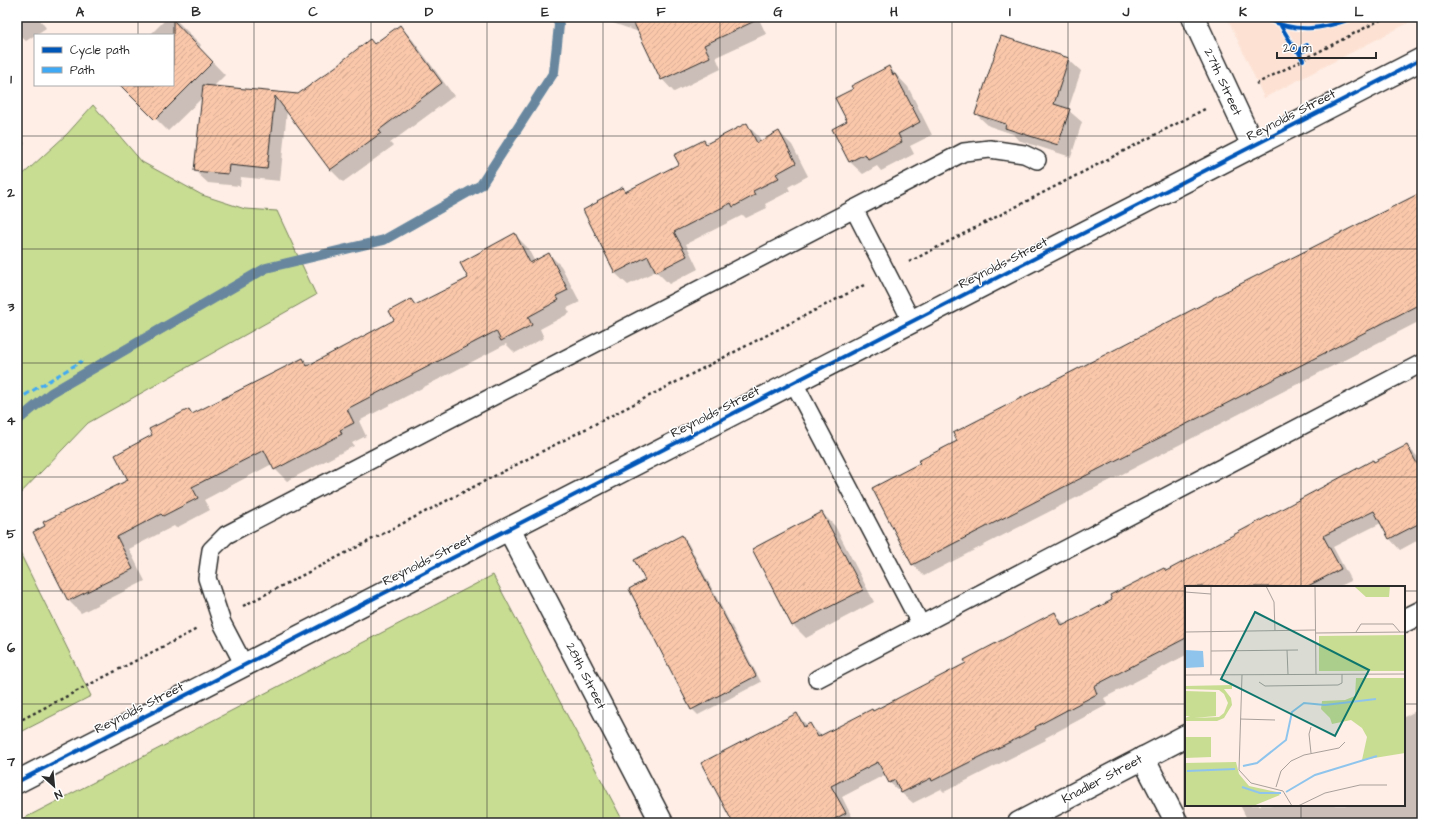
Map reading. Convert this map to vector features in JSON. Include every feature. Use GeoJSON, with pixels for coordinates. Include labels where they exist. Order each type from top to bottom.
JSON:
{"type":"FeatureCollection","features":[{"type":"Feature","properties":{"kind":"main road","name":"27th Street"},"geometry":{"type":"LineString","coordinates":[[1193,17],[1253,146]]}},
{"type":"Feature","properties":{"kind":"main road","name":"Reynolds Street"},"geometry":{"type":"LineString","coordinates":[[17,782],[1422,59]]}},
{"type":"Feature","properties":{"kind":"main road","name":"28th Street"},"geometry":{"type":"LineString","coordinates":[[509,529],[662,823]]}},
{"type":"Feature","properties":{"kind":"main road"},"geometry":{"type":"LineString","coordinates":[[1405,620],[1422,612]]}},
{"type":"Feature","properties":{"kind":"main road","name":"Knadler Street"},"geometry":{"type":"LineString","coordinates":[[1019,823],[1185,737]]}},
{"type":"Feature","properties":{"kind":"main road"},"geometry":{"type":"LineString","coordinates":[[1143,758],[1177,823]]}},
{"type":"Feature","properties":{"kind":"lane"},"geometry":{"type":"LineString","coordinates":[[244,665],[220,617],[207,578],[211,550],[226,535],[964,152],[990,149],[1024,154],[1037,160]]}},
{"type":"Feature","properties":{"kind":"lane"},"geometry":{"type":"LineString","coordinates":[[854,209],[912,322]]}},
{"type":"Feature","properties":{"kind":"lane"},"geometry":{"type":"LineString","coordinates":[[816,679],[1422,363]]}},
{"type":"Feature","properties":{"kind":"lane"},"geometry":{"type":"LineString","coordinates":[[794,383],[921,625]]}},
{"type":"Feature","properties":{"kind":"path"},"geometry":{"type":"LineString","coordinates":[[17,722],[1386,17]]}},
{"type":"Feature","properties":{"kind":"shaded area"},"geometry":{"type":"Polygon","coordinates":[[[1227,17],[1420,17],[1264,98],[1227,17]]]}},
{"type":"Feature","properties":{"kind":"green space"},"geometry":{"type":"Polygon","coordinates":[[[93,105],[142,162],[202,195],[245,209],[277,211],[316,295],[88,423],[17,497],[17,180],[67,134],[93,105]]]}},
{"type":"Feature","properties":{"kind":"green space"},"geometry":{"type":"Polygon","coordinates":[[[17,547],[91,696],[17,734],[17,547]]]}},
{"type":"Feature","properties":{"kind":"green space"},"geometry":{"type":"Polygon","coordinates":[[[493,575],[624,823],[17,823],[17,822],[493,575]]]}},
{"type":"Feature","properties":{"kind":"building"},"geometry":{"type":"Polygon","coordinates":[[[631,17],[763,17],[704,45],[710,57],[661,80],[631,17]]]}},
{"type":"Feature","properties":{"kind":"building"},"geometry":{"type":"Polygon","coordinates":[[[173,20],[213,62],[155,120],[121,86],[174,86],[173,20]]]}},
{"type":"Feature","properties":{"kind":"building"},"geometry":{"type":"Polygon","coordinates":[[[400,25],[442,83],[379,130],[381,133],[330,170],[275,96],[267,169],[229,165],[228,174],[194,171],[203,85],[298,94],[342,62],[370,39],[374,44],[400,25]]]}},
{"type":"Feature","properties":{"kind":"building"},"geometry":{"type":"Polygon","coordinates":[[[1001,36],[1069,58],[1054,104],[1070,109],[1058,145],[1005,128],[1006,124],[975,114],[1001,36]]]}},
{"type":"Feature","properties":{"kind":"building"},"geometry":{"type":"Polygon","coordinates":[[[889,66],[893,75],[895,74],[920,122],[898,134],[902,142],[868,159],[865,154],[849,162],[832,129],[847,121],[835,98],[853,89],[851,86],[889,66]]]}},
{"type":"Feature","properties":{"kind":"building"},"geometry":{"type":"Polygon","coordinates":[[[747,123],[757,143],[779,131],[796,163],[776,174],[779,178],[753,191],[755,195],[733,207],[731,203],[674,232],[687,256],[656,272],[648,256],[615,273],[583,210],[623,187],[625,192],[679,164],[674,155],[704,140],[706,144],[747,123]]]}},
{"type":"Feature","properties":{"kind":"building"},"geometry":{"type":"Polygon","coordinates":[[[1422,192],[1422,303],[912,565],[872,488],[920,463],[918,461],[957,441],[953,433],[1213,298],[1422,192]]]}},
{"type":"Feature","properties":{"kind":"building"},"geometry":{"type":"Polygon","coordinates":[[[515,233],[530,263],[549,253],[568,290],[556,296],[559,300],[528,317],[532,325],[501,341],[496,331],[347,409],[354,423],[340,430],[342,434],[274,470],[264,450],[192,487],[198,498],[163,516],[161,514],[117,537],[133,569],[68,601],[33,532],[45,526],[43,522],[128,480],[115,455],[152,435],[149,429],[189,409],[192,414],[303,358],[307,366],[394,320],[389,311],[411,299],[415,305],[468,278],[460,263],[515,233]]]}},
{"type":"Feature","properties":{"kind":"building"},"geometry":{"type":"Polygon","coordinates":[[[1407,445],[1422,473],[1422,522],[1389,539],[1374,511],[1323,536],[1341,569],[1308,586],[1185,586],[1185,639],[1094,686],[1097,694],[1035,727],[1036,729],[932,781],[931,778],[901,793],[895,780],[889,783],[878,762],[831,786],[846,813],[827,823],[733,823],[701,763],[797,713],[804,727],[810,723],[818,737],[872,709],[873,711],[966,663],[964,660],[1055,612],[1062,626],[1112,600],[1110,595],[1164,568],[1166,571],[1373,460],[1374,462],[1407,445]]]}},
{"type":"Feature","properties":{"kind":"building"},"geometry":{"type":"Polygon","coordinates":[[[822,512],[863,590],[792,626],[752,549],[822,512]]]}},
{"type":"Feature","properties":{"kind":"building"},"geometry":{"type":"Polygon","coordinates":[[[682,535],[756,676],[691,710],[629,589],[645,580],[634,560],[682,535]]]}},
{"type":"Feature","properties":{"kind":"waterway"},"geometry":{"type":"LineString","coordinates":[[17,421],[51,393],[266,268],[384,240],[481,185],[554,72],[559,25],[557,17]]}},
{"type":"Feature","properties":{"kind":"marked path"},"geometry":{"type":"LineString","coordinates":[[17,400],[82,361]]}},
{"type":"Feature","properties":{"kind":"cycle path"},"geometry":{"type":"LineString","coordinates":[[1262,17],[1286,26],[1298,28],[1331,25],[1356,17]]}},
{"type":"Feature","properties":{"kind":"cycle path"},"geometry":{"type":"LineString","coordinates":[[1281,26],[1296,51],[1307,45],[1309,48],[1299,53],[1303,60]]}},
{"type":"Feature","properties":{"kind":"cycle path"},"geometry":{"type":"LineString","coordinates":[[17,782],[1422,59]]}}]}
